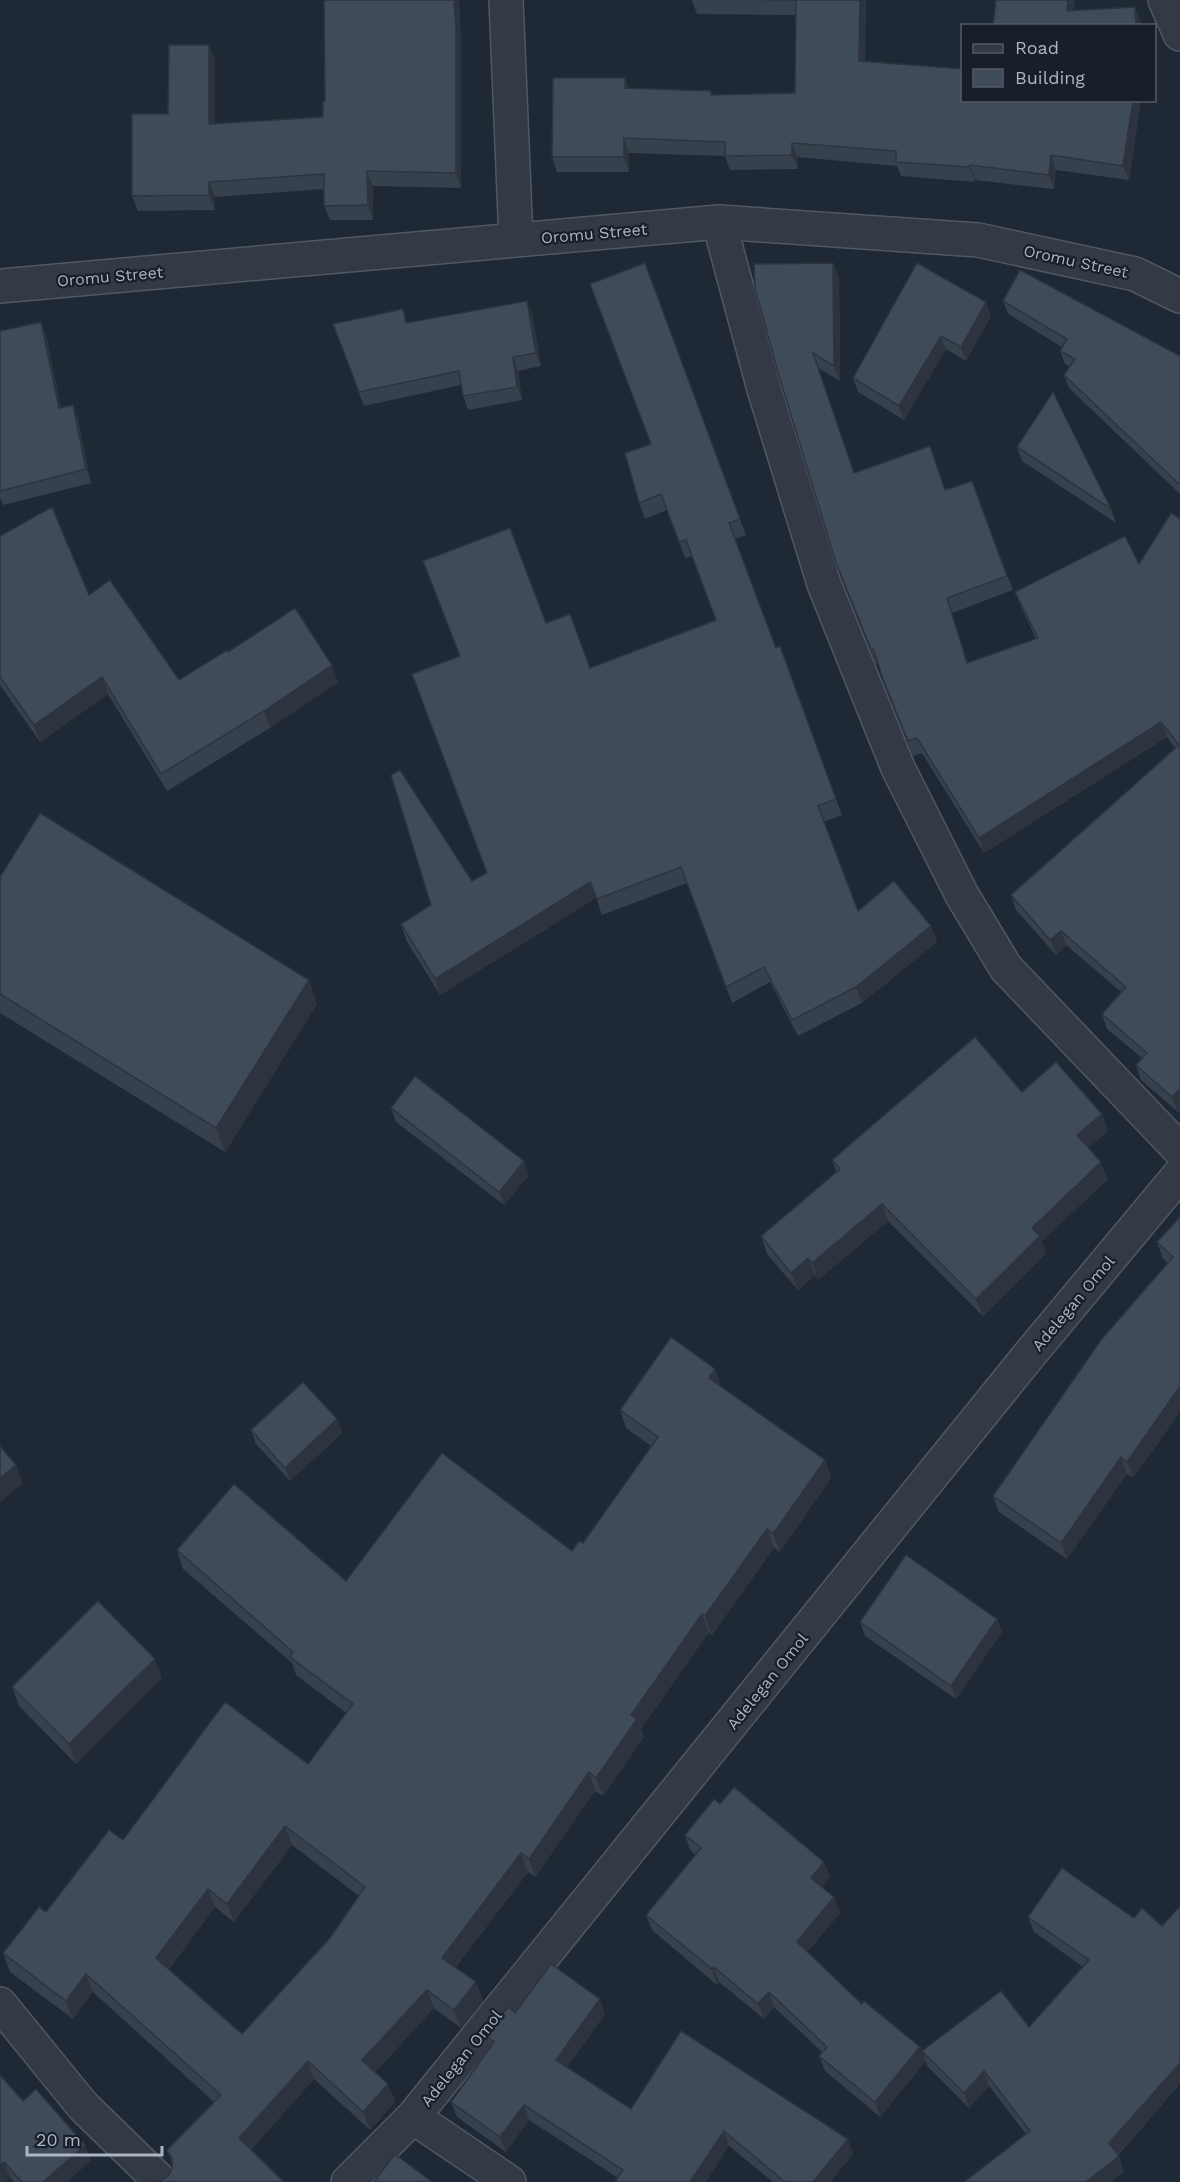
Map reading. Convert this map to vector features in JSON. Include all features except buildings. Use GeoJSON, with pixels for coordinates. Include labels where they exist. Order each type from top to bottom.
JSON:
{"type":"FeatureCollection","features":[{"type":"Feature","properties":{"kind":"street"},"geometry":{"type":"LineString","coordinates":[[506,0],[516,240]]}},
{"type":"Feature","properties":{"kind":"street"},"geometry":{"type":"LineString","coordinates":[[1165,0],[1180,34]]}},
{"type":"Feature","properties":{"kind":"street"},"geometry":{"type":"LineString","coordinates":[[719,222],[764,388],[824,584],[898,768],[962,895],[1006,968],[1180,1150]]}},
{"type":"Feature","properties":{"kind":"street","name":"Oromu Street"},"geometry":{"type":"LineString","coordinates":[[0,286],[719,222],[978,240],[1136,274],[1180,296]]}},
{"type":"Feature","properties":{"kind":"street","name":"Adelegan Omol"},"geometry":{"type":"LineString","coordinates":[[348,2182],[413,2117],[1030,1354],[1180,1174]]}},
{"type":"Feature","properties":{"kind":"street"},"geometry":{"type":"LineString","coordinates":[[0,2004],[83,2106],[161,2182]]}},
{"type":"Feature","properties":{"kind":"street"},"geometry":{"type":"LineString","coordinates":[[413,2117],[509,2182]]}}]}
